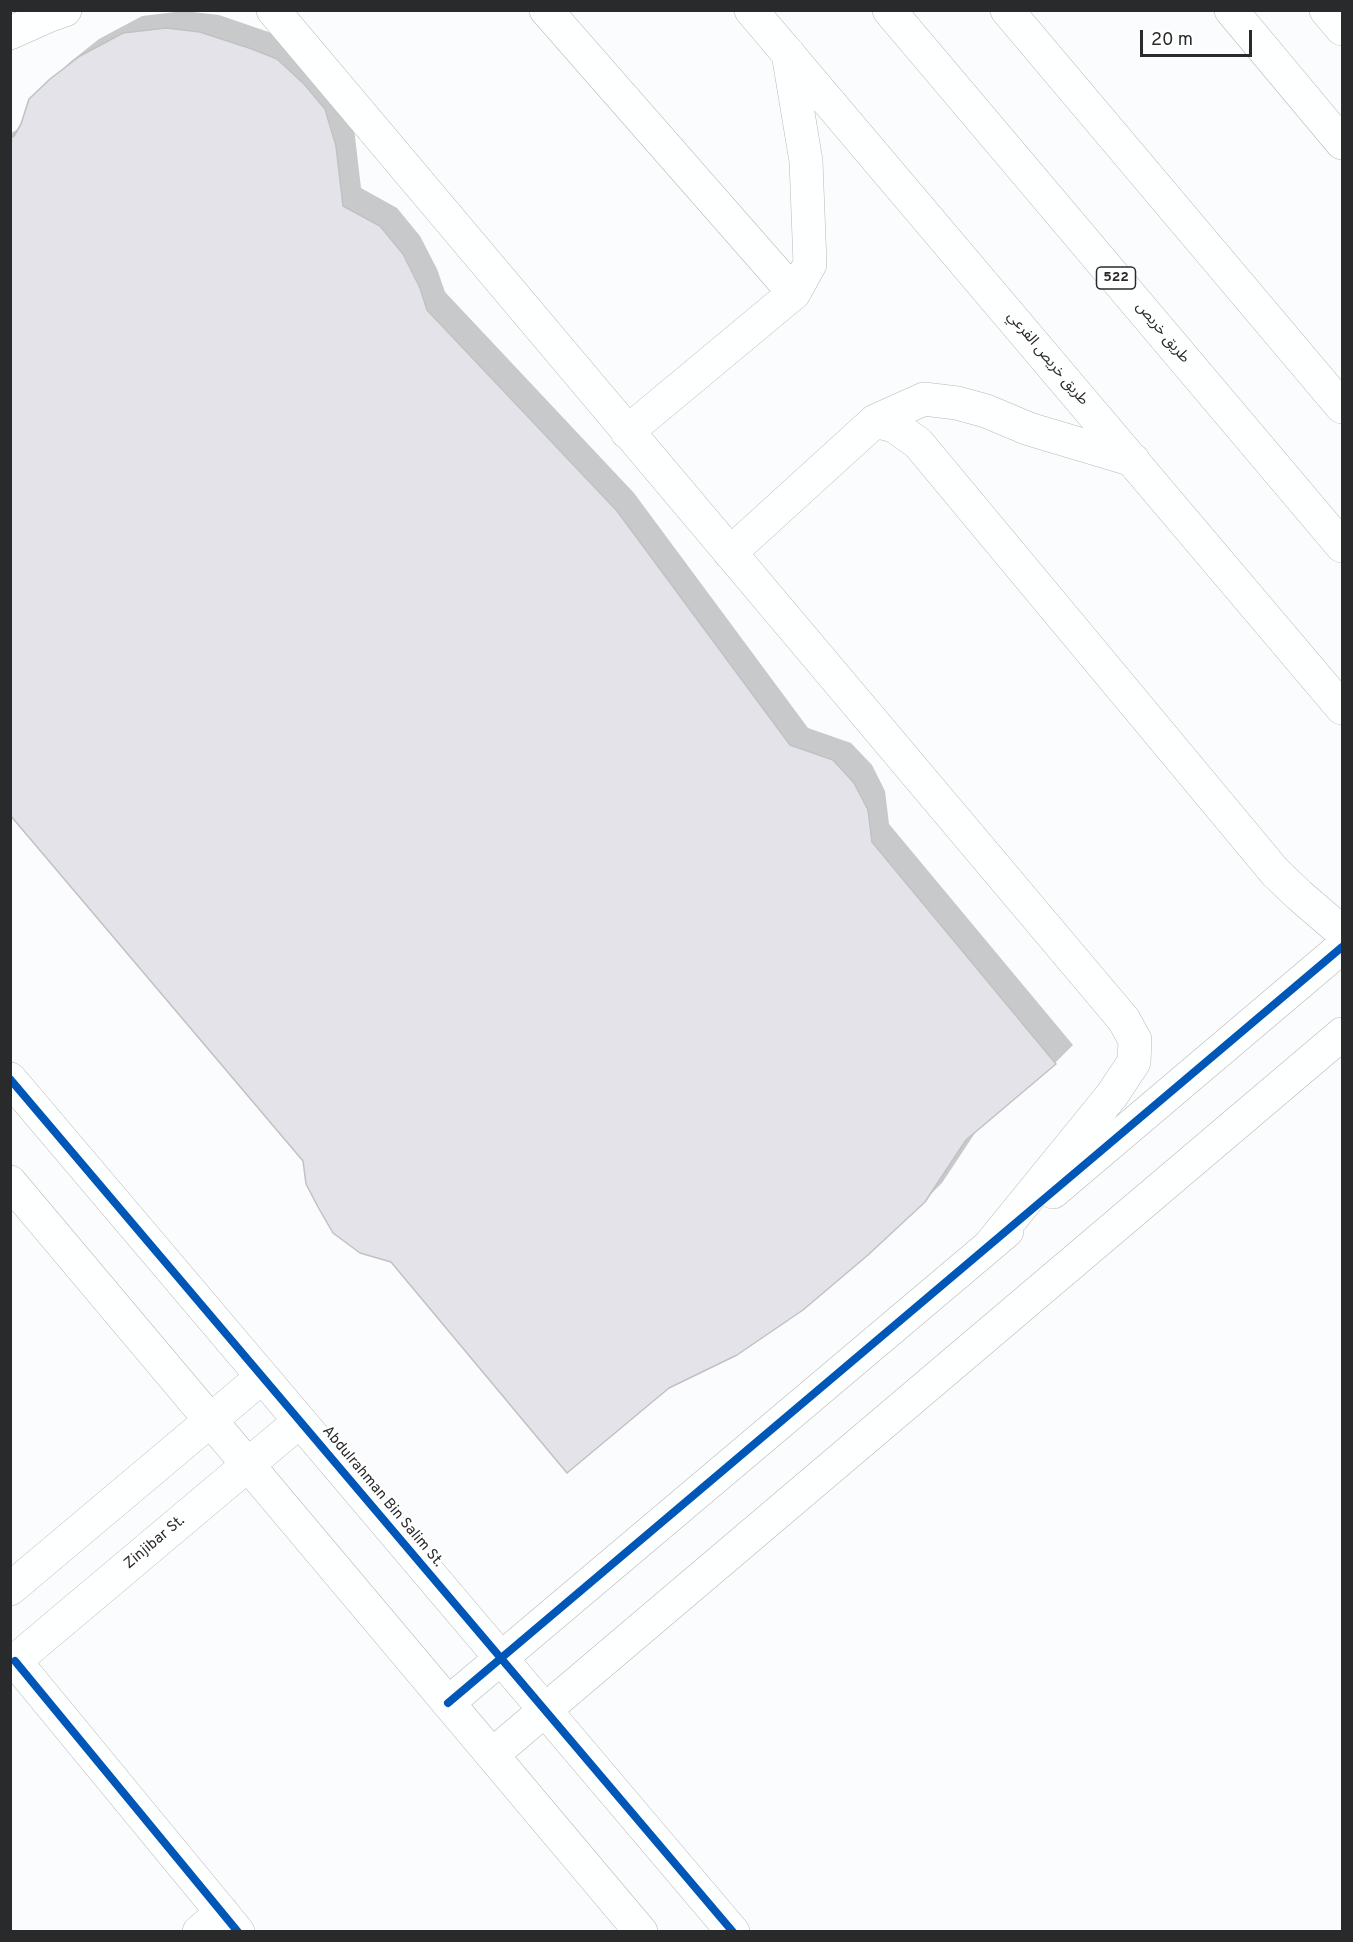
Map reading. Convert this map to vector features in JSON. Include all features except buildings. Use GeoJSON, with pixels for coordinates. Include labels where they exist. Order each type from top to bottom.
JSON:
{"type":"FeatureCollection","features":[{"type":"Feature","properties":{"kind":"main road"},"geometry":{"type":"LineString","coordinates":[[10,33],[65,10]]}},
{"type":"Feature","properties":{"kind":"main road"},"geometry":{"type":"LineString","coordinates":[[273,10],[1124,1020],[1135,1040],[1134,1062],[1112,1095],[990,1245]]}},
{"type":"Feature","properties":{"kind":"main road"},"geometry":{"type":"LineString","coordinates":[[546,10],[794,293]]}},
{"type":"Feature","properties":{"kind":"main road","name":"طريق خريص الفرعي"},"geometry":{"type":"LineString","coordinates":[[751,10],[1342,708]]}},
{"type":"Feature","properties":{"kind":"main road","name":"طريق خريص"},"geometry":{"type":"LineString","coordinates":[[889,10],[1342,546]]}},
{"type":"Feature","properties":{"kind":"main road"},"geometry":{"type":"LineString","coordinates":[[1007,10],[1342,407]]}},
{"type":"Feature","properties":{"kind":"main road"},"geometry":{"type":"LineString","coordinates":[[1231,10],[1342,143]]}},
{"type":"Feature","properties":{"kind":"main road"},"geometry":{"type":"LineString","coordinates":[[1326,10],[1342,29]]}},
{"type":"Feature","properties":{"kind":"main road"},"geometry":{"type":"LineString","coordinates":[[627,432],[794,293],[810,264],[807,161],[788,54]]}},
{"type":"Feature","properties":{"kind":"main road"},"geometry":{"type":"LineString","coordinates":[[730,554],[875,421],[924,399],[957,403],[986,411],[1029,429],[1133,460]]}},
{"type":"Feature","properties":{"kind":"main road"},"geometry":{"type":"LineString","coordinates":[[875,421],[894,426],[918,443],[1275,872],[1342,932]]}},
{"type":"Feature","properties":{"kind":"main road"},"geometry":{"type":"LineString","coordinates":[[448,1703],[1342,947]]}},
{"type":"Feature","properties":{"kind":"main road"},"geometry":{"type":"LineString","coordinates":[[492,1755],[1342,1034]]}},
{"type":"Feature","properties":{"kind":"main road","name":"Abdulrahman Bin Salim St."},"geometry":{"type":"LineString","coordinates":[[10,1079],[733,1932]]}},
{"type":"Feature","properties":{"kind":"main road"},"geometry":{"type":"LineString","coordinates":[[13,1191],[211,1420],[641,1932]]}},
{"type":"Feature","properties":{"kind":"main road"},"geometry":{"type":"LineString","coordinates":[[10,1589],[262,1377]]}},
{"type":"Feature","properties":{"kind":"main road","name":"Zinjibar St."},"geometry":{"type":"LineString","coordinates":[[13,1663],[300,1421]]}},
{"type":"Feature","properties":{"kind":"main road"},"geometry":{"type":"LineString","coordinates":[[13,1663],[220,1925]]}},
{"type":"Feature","properties":{"kind":"cycle path"},"geometry":{"type":"LineString","coordinates":[[448,1703],[1342,947]]}},
{"type":"Feature","properties":{"kind":"cycle path"},"geometry":{"type":"LineString","coordinates":[[10,1079],[733,1932]]}},
{"type":"Feature","properties":{"kind":"cycle path"},"geometry":{"type":"LineString","coordinates":[[15,1661],[238,1932]]}}]}
